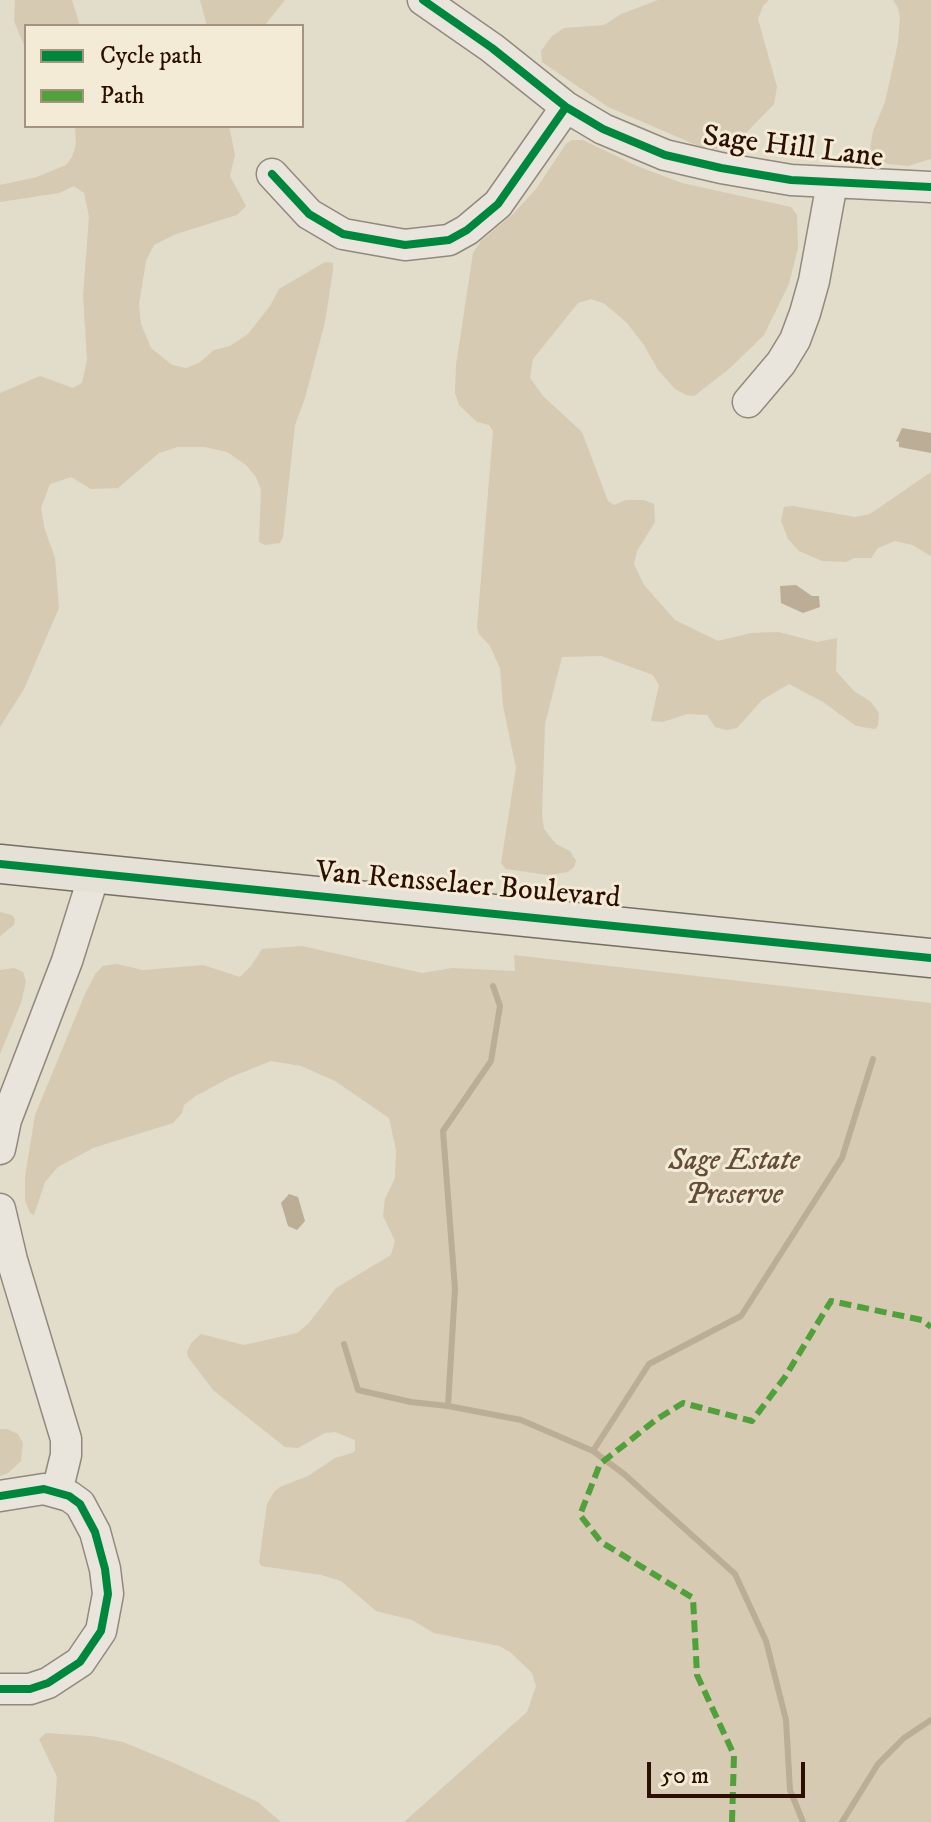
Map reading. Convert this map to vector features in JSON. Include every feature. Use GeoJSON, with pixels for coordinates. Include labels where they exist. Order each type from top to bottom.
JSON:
{"type":"FeatureCollection","features":[{"type":"Feature","properties":{"kind":"main road","name":"Van Rensselaer Boulevard"},"geometry":{"type":"LineString","coordinates":[[0,864],[931,958]]}},
{"type":"Feature","properties":{"kind":"street","name":"Sage Hill Lane"},"geometry":{"type":"LineString","coordinates":[[423,0],[492,48],[566,107],[618,136],[692,162],[768,176],[832,183],[931,187]]}},
{"type":"Feature","properties":{"kind":"street"},"geometry":{"type":"LineString","coordinates":[[272,174],[309,214],[334,230],[388,244],[442,241],[467,230],[498,204],[566,107]]}},
{"type":"Feature","properties":{"kind":"street","name":"Sage Hill Lane"},"geometry":{"type":"LineString","coordinates":[[748,402],[781,363],[795,340],[817,269],[832,183]]}},
{"type":"Feature","properties":{"kind":"street"},"geometry":{"type":"LineString","coordinates":[[0,1149],[6,1120],[67,961],[94,875]]}},
{"type":"Feature","properties":{"kind":"street"},"geometry":{"type":"LineString","coordinates":[[0,1209],[12,1260],[66,1439],[66,1455],[57,1492]]}},
{"type":"Feature","properties":{"kind":"street"},"geometry":{"type":"LineString","coordinates":[[0,1496],[32,1490],[57,1492],[80,1504],[95,1532],[108,1582],[105,1619],[95,1642],[70,1671],[30,1689],[0,1689]]}},
{"type":"Feature","properties":{"kind":"green space"},"geometry":{"type":"Polygon","coordinates":[[[15,0],[72,0],[79,24],[24,24],[24,45],[14,21],[15,0]]]}},
{"type":"Feature","properties":{"kind":"green space"},"geometry":{"type":"Polygon","coordinates":[[[200,0],[285,0],[266,24],[206,24],[200,0]]]}},
{"type":"Feature","properties":{"kind":"green space"},"geometry":{"type":"Polygon","coordinates":[[[658,0],[769,0],[758,19],[777,87],[774,104],[745,134],[723,149],[703,148],[608,107],[542,62],[541,51],[552,36],[564,28],[604,25],[621,14],[658,0]]]}},
{"type":"Feature","properties":{"kind":"green space"},"geometry":{"type":"Polygon","coordinates":[[[893,0],[931,0],[931,159],[908,166],[876,159],[870,149],[873,131],[885,102],[898,43],[900,17],[893,0]]]}},
{"type":"Feature","properties":{"kind":"green space"},"geometry":{"type":"Polygon","coordinates":[[[75,128],[229,128],[235,155],[230,176],[246,206],[237,215],[176,234],[154,245],[146,261],[139,304],[141,324],[151,348],[172,365],[186,368],[199,363],[214,350],[230,346],[248,334],[279,289],[325,262],[333,263],[333,271],[325,322],[295,425],[280,543],[265,545],[259,542],[261,490],[256,477],[246,465],[227,452],[205,447],[177,447],[159,453],[118,488],[91,489],[71,477],[50,484],[41,508],[55,558],[59,608],[24,689],[0,727],[0,393],[40,376],[73,388],[82,383],[87,360],[83,295],[89,217],[84,193],[74,186],[59,193],[0,202],[0,185],[37,177],[66,165],[76,145],[75,128]]]}},
{"type":"Feature","properties":{"kind":"green space"},"geometry":{"type":"Polygon","coordinates":[[[572,140],[583,140],[682,183],[791,207],[797,215],[798,248],[789,284],[764,335],[729,369],[694,396],[675,389],[658,370],[627,323],[605,304],[591,299],[578,303],[533,359],[530,378],[543,396],[582,432],[608,501],[614,505],[626,500],[644,500],[654,504],[655,522],[637,551],[634,564],[644,585],[675,620],[718,641],[751,633],[779,632],[817,642],[837,638],[836,671],[879,713],[875,729],[856,726],[823,702],[789,684],[762,700],[737,728],[727,730],[715,727],[707,715],[687,714],[663,722],[651,721],[659,685],[653,675],[601,656],[562,657],[545,724],[542,815],[544,829],[556,844],[570,851],[576,861],[568,872],[548,875],[506,869],[501,863],[516,768],[503,706],[500,668],[477,627],[493,431],[489,425],[477,422],[459,405],[455,393],[456,365],[473,253],[481,241],[536,189],[566,144],[572,140]]]}},
{"type":"Feature","properties":{"kind":"green space"},"geometry":{"type":"Polygon","coordinates":[[[931,472],[931,556],[912,545],[895,541],[878,548],[871,558],[854,558],[846,562],[822,561],[799,551],[788,539],[781,521],[784,507],[855,517],[870,514],[931,472]]]}},
{"type":"Feature","properties":{"kind":"green space"},"geometry":{"type":"Polygon","coordinates":[[[0,912],[15,919],[14,925],[0,936],[0,912]]]}},
{"type":"Feature","properties":{"kind":"green space","name":"Sage Estate Preserve"},"geometry":{"type":"Polygon","coordinates":[[[302,946],[422,973],[452,968],[515,971],[514,955],[931,1003],[931,1822],[404,1822],[527,1712],[536,1686],[532,1673],[499,1646],[434,1633],[412,1620],[376,1611],[341,1581],[261,1566],[267,1504],[274,1492],[308,1476],[335,1458],[352,1453],[355,1451],[355,1440],[335,1432],[325,1433],[298,1448],[285,1447],[213,1390],[187,1352],[201,1334],[244,1345],[297,1333],[308,1324],[336,1288],[391,1255],[395,1241],[383,1216],[385,1199],[395,1178],[396,1150],[389,1118],[335,1081],[301,1066],[271,1061],[231,1077],[194,1097],[184,1105],[182,1113],[173,1123],[93,1148],[58,1167],[45,1182],[34,1215],[30,1213],[25,1200],[25,1177],[35,1115],[85,994],[103,966],[116,964],[143,970],[203,965],[240,977],[262,949],[302,946]]]}},
{"type":"Feature","properties":{"kind":"green space"},"geometry":{"type":"Polygon","coordinates":[[[14,968],[23,972],[26,982],[21,1003],[0,1054],[0,970],[14,968]]]}},
{"type":"Feature","properties":{"kind":"green space"},"geometry":{"type":"Polygon","coordinates":[[[0,1429],[18,1434],[23,1443],[21,1461],[0,1476],[0,1429]]]}},
{"type":"Feature","properties":{"kind":"green space"},"geometry":{"type":"Polygon","coordinates":[[[46,1733],[123,1742],[258,1802],[281,1822],[54,1822],[57,1777],[39,1739],[46,1733]]]}},
{"type":"Feature","properties":{"kind":"shaded area"},"geometry":{"type":"Polygon","coordinates":[[[902,428],[931,433],[931,453],[899,447],[896,441],[902,428]]]}},
{"type":"Feature","properties":{"kind":"shaded area"},"geometry":{"type":"Polygon","coordinates":[[[796,585],[812,596],[819,596],[820,607],[803,613],[781,603],[780,586],[796,585]]]}},
{"type":"Feature","properties":{"kind":"shaded area"},"geometry":{"type":"Polygon","coordinates":[[[289,1194],[298,1197],[305,1221],[297,1230],[288,1226],[281,1203],[289,1194]]]}},
{"type":"Feature","properties":{"kind":"waterway"},"geometry":{"type":"LineString","coordinates":[[493,986],[500,1006],[491,1061],[443,1131],[455,1289],[448,1406],[521,1420],[593,1451],[624,1474],[735,1574],[766,1641],[786,1720],[790,1790],[803,1822]]}},
{"type":"Feature","properties":{"kind":"waterway"},"geometry":{"type":"LineString","coordinates":[[593,1451],[649,1364],[741,1316],[842,1158],[873,1059]]}},
{"type":"Feature","properties":{"kind":"waterway"},"geometry":{"type":"LineString","coordinates":[[344,1344],[358,1390],[411,1402],[448,1406]]}},
{"type":"Feature","properties":{"kind":"waterway"},"geometry":{"type":"LineString","coordinates":[[842,1822],[878,1764],[904,1738],[931,1720]]}},
{"type":"Feature","properties":{"kind":"marked path"},"geometry":{"type":"LineString","coordinates":[[732,1822],[734,1755],[697,1675],[693,1598],[601,1542],[580,1515],[600,1464],[657,1419],[683,1403],[752,1421],[785,1377],[831,1301],[922,1320],[931,1327]]}},
{"type":"Feature","properties":{"kind":"cycle path"},"geometry":{"type":"LineString","coordinates":[[423,0],[492,48],[566,107],[603,129],[665,155],[791,180],[931,187]]}},
{"type":"Feature","properties":{"kind":"cycle path"},"geometry":{"type":"LineString","coordinates":[[272,174],[309,214],[343,234],[405,245],[449,240],[467,230],[498,204],[566,107]]}},
{"type":"Feature","properties":{"kind":"cycle path"},"geometry":{"type":"LineString","coordinates":[[0,864],[931,958]]}},
{"type":"Feature","properties":{"kind":"cycle path"},"geometry":{"type":"LineString","coordinates":[[0,1496],[44,1489],[69,1496],[80,1504],[95,1532],[108,1594],[101,1631],[80,1662],[48,1683],[30,1689],[0,1689]]}}]}
